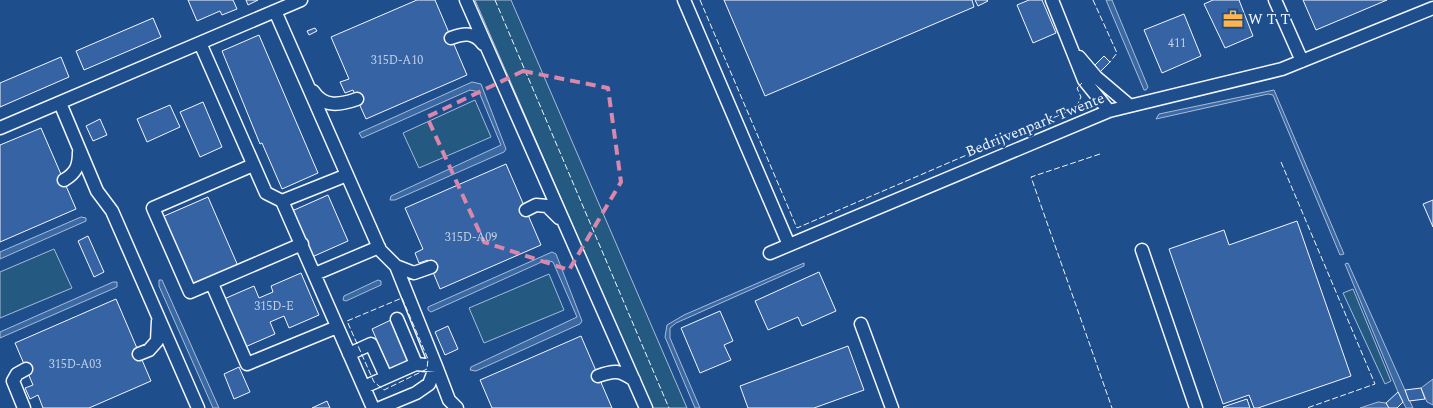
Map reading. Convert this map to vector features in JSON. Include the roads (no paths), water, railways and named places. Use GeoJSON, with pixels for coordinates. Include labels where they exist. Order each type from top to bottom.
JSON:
{"type":"FeatureCollection","features":[{"type":"Feature","properties":{"kind":"street"},"geometry":{"type":"LineString","coordinates":[[0,128],[301,0]]}},
{"type":"Feature","properties":{"kind":"street"},"geometry":{"type":"LineString","coordinates":[[466,0],[646,408]]}},
{"type":"Feature","properties":{"kind":"street"},"geometry":{"type":"LineString","coordinates":[[684,0],[789,245]]}},
{"type":"Feature","properties":{"kind":"street"},"geometry":{"type":"LineString","coordinates":[[1052,0],[1084,80],[1109,111]]}},
{"type":"Feature","properties":{"kind":"street"},"geometry":{"type":"LineString","coordinates":[[1275,0],[1302,61]]}},
{"type":"Feature","properties":{"kind":"street","name":"Bedrijvenpark Twente"},"geometry":{"type":"LineString","coordinates":[[770,253],[1109,111],[1282,69],[1433,8]]}},
{"type":"Feature","properties":{"kind":"street"},"geometry":{"type":"LineString","coordinates":[[275,11],[379,247],[396,266],[449,400],[456,408]]}},
{"type":"Feature","properties":{"kind":"street"},"geometry":{"type":"LineString","coordinates":[[451,38],[461,34],[470,34],[478,37],[488,50]]}},
{"type":"Feature","properties":{"kind":"street"},"geometry":{"type":"LineString","coordinates":[[200,43],[266,193],[282,200],[373,408]]}},
{"type":"Feature","properties":{"kind":"street"},"geometry":{"type":"LineString","coordinates":[[1072,49],[1096,77],[1129,105]]}},
{"type":"Feature","properties":{"kind":"street"},"geometry":{"type":"LineString","coordinates":[[306,82],[316,96],[337,106],[357,99]]}},
{"type":"Feature","properties":{"kind":"street"},"geometry":{"type":"LineString","coordinates":[[60,103],[97,191],[112,211],[198,408]]}},
{"type":"Feature","properties":{"kind":"street"},"geometry":{"type":"LineString","coordinates":[[64,180],[75,172],[79,162],[78,146]]}},
{"type":"Feature","properties":{"kind":"street"},"geometry":{"type":"LineString","coordinates":[[253,166],[153,208],[190,292],[302,244]]}},
{"type":"Feature","properties":{"kind":"street"},"geometry":{"type":"LineString","coordinates":[[282,200],[347,175]]}},
{"type":"Feature","properties":{"kind":"street"},"geometry":{"type":"LineString","coordinates":[[526,210],[536,205],[547,206],[567,228]]}},
{"type":"Feature","properties":{"kind":"street"},"geometry":{"type":"LineString","coordinates":[[315,274],[379,247]]}},
{"type":"Feature","properties":{"kind":"street"},"geometry":{"type":"LineString","coordinates":[[1142,250],[1196,408]]}},
{"type":"Feature","properties":{"kind":"street"},"geometry":{"type":"LineString","coordinates":[[396,266],[414,273],[431,267]]}},
{"type":"Feature","properties":{"kind":"street"},"geometry":{"type":"LineString","coordinates":[[212,284],[247,364],[337,327]]}},
{"type":"Feature","properties":{"kind":"street"},"geometry":{"type":"LineString","coordinates":[[140,354],[149,350],[157,341],[159,328],[156,311]]}},
{"type":"Feature","properties":{"kind":"street"},"geometry":{"type":"LineString","coordinates":[[397,319],[416,364]]}},
{"type":"Feature","properties":{"kind":"street"},"geometry":{"type":"LineString","coordinates":[[861,324],[892,408]]}},
{"type":"Feature","properties":{"kind":"street"},"geometry":{"type":"LineString","coordinates":[[349,354],[371,344],[386,377]]}},
{"type":"Feature","properties":{"kind":"street"},"geometry":{"type":"LineString","coordinates":[[364,387],[416,364],[436,366]]}},
{"type":"Feature","properties":{"kind":"street"},"geometry":{"type":"LineString","coordinates":[[380,408],[416,393],[429,384],[436,366]]}},
{"type":"Feature","properties":{"kind":"street"},"geometry":{"type":"LineString","coordinates":[[24,408],[13,381],[17,374],[26,369]]}},
{"type":"Feature","properties":{"kind":"street"},"geometry":{"type":"LineString","coordinates":[[598,376],[612,370],[622,371],[634,380]]}},
{"type":"Feature","properties":{"kind":"place","name":"W T T"},"geometry":{"type":"Point","coordinates":[1233,19]}}]}
